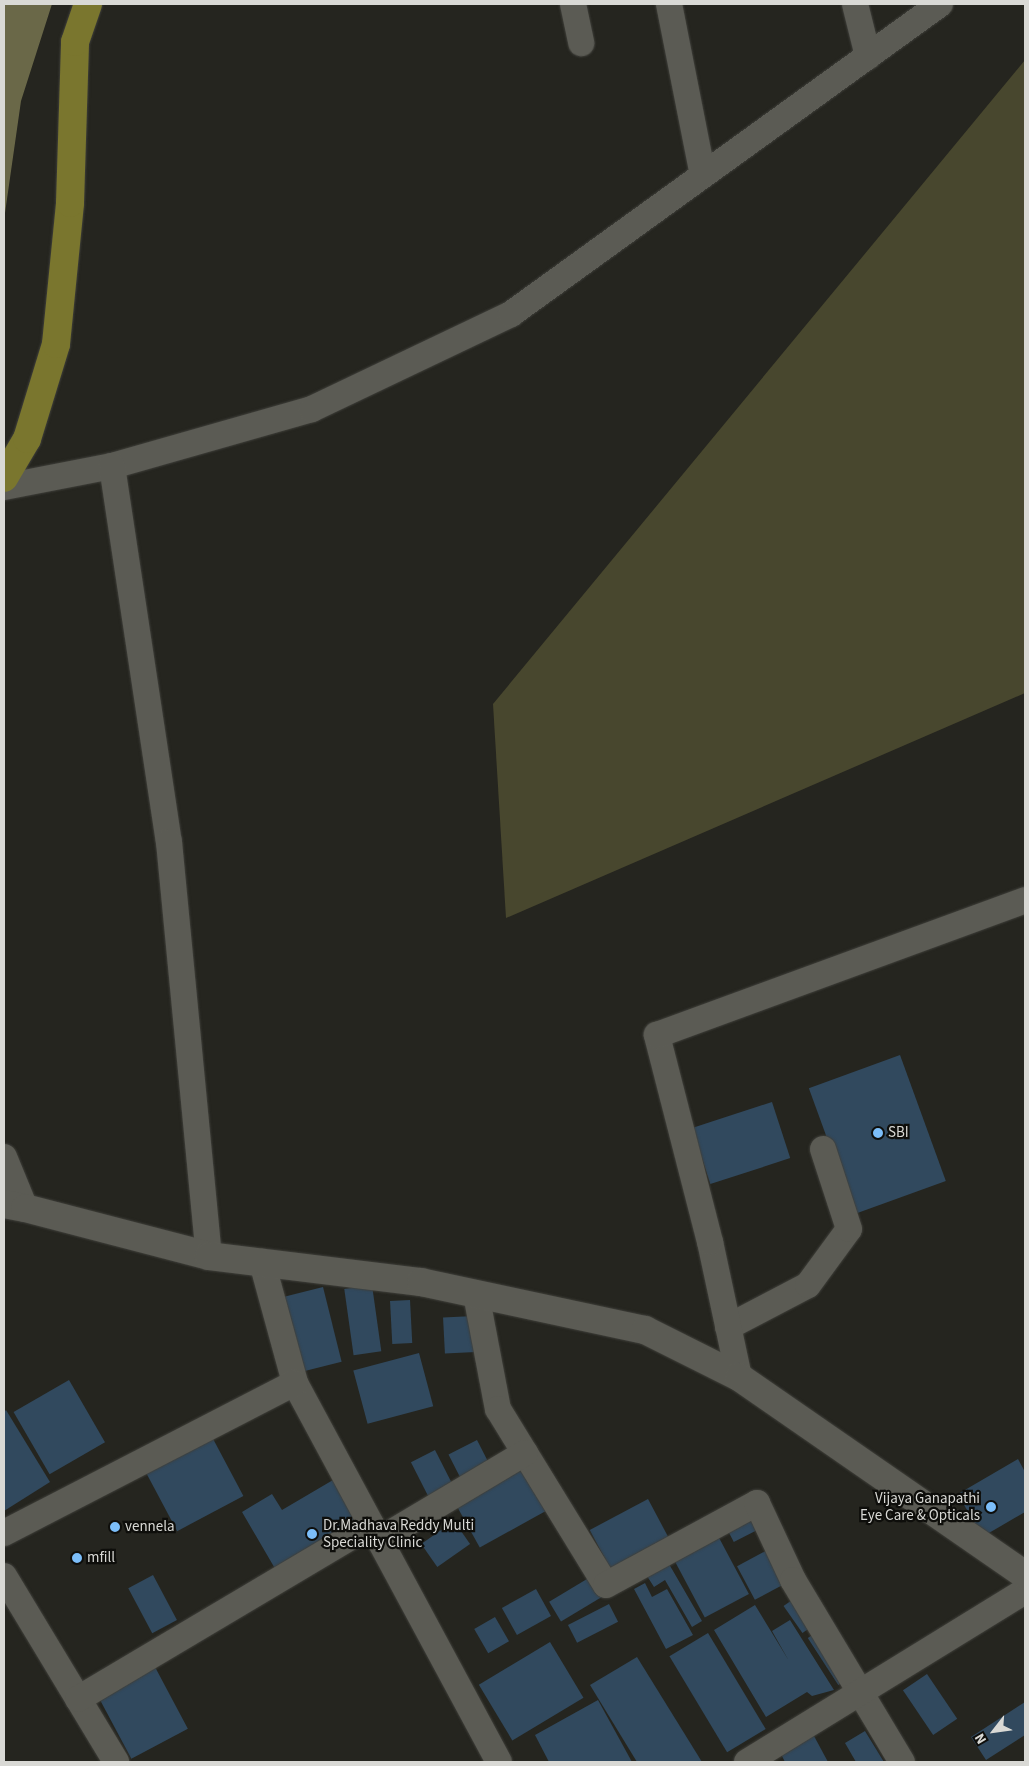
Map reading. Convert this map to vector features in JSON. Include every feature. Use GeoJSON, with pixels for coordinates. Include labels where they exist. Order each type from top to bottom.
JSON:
{"type":"FeatureCollection","features":[{"type":"Feature","properties":{"kind":"main road"},"geometry":{"type":"LineString","coordinates":[[4,478],[27,439],[56,344],[70,203],[75,42],[88,4]]}},
{"type":"Feature","properties":{"kind":"street"},"geometry":{"type":"LineString","coordinates":[[573,4],[581,43]]}},
{"type":"Feature","properties":{"kind":"street"},"geometry":{"type":"LineString","coordinates":[[669,4],[703,175]]}},
{"type":"Feature","properties":{"kind":"street"},"geometry":{"type":"LineString","coordinates":[[855,4],[868,56]]}},
{"type":"Feature","properties":{"kind":"street"},"geometry":{"type":"LineString","coordinates":[[4,487],[112,466],[312,409],[511,314],[940,4]]}},
{"type":"Feature","properties":{"kind":"street"},"geometry":{"type":"LineString","coordinates":[[112,466],[169,842],[209,1256]]}},
{"type":"Feature","properties":{"kind":"street"},"geometry":{"type":"LineString","coordinates":[[739,1377],[710,1242],[657,1035],[1025,900]]}},
{"type":"Feature","properties":{"kind":"street"},"geometry":{"type":"LineString","coordinates":[[728,1327],[808,1285],[849,1230],[823,1148]]}},
{"type":"Feature","properties":{"kind":"street"},"geometry":{"type":"LineString","coordinates":[[4,1157],[14,1206],[209,1256],[421,1282],[645,1330],[739,1377],[1025,1575]]}},
{"type":"Feature","properties":{"kind":"street"},"geometry":{"type":"LineString","coordinates":[[262,1262],[296,1383],[499,1762]]}},
{"type":"Feature","properties":{"kind":"street"},"geometry":{"type":"LineString","coordinates":[[476,1294],[498,1409],[606,1586],[757,1503],[794,1580],[902,1762]]}},
{"type":"Feature","properties":{"kind":"street"},"geometry":{"type":"LineString","coordinates":[[4,1533],[296,1383]]}},
{"type":"Feature","properties":{"kind":"street"},"geometry":{"type":"LineString","coordinates":[[78,1699],[375,1533],[524,1453]]}},
{"type":"Feature","properties":{"kind":"street"},"geometry":{"type":"LineString","coordinates":[[4,1576],[116,1762]]}},
{"type":"Feature","properties":{"kind":"street"},"geometry":{"type":"LineString","coordinates":[[747,1762],[1025,1591]]}},
{"type":"Feature","properties":{"kind":"shaded area"},"geometry":{"type":"Polygon","coordinates":[[[4,4],[52,4],[21,101],[4,220],[4,4]]]}},
{"type":"Feature","properties":{"kind":"shaded area"},"geometry":{"type":"Polygon","coordinates":[[[1025,60],[1025,693],[506,918],[493,704],[1025,60]]]}},
{"type":"Feature","properties":{"kind":"building","name":"SBI"},"geometry":{"type":"Polygon","coordinates":[[[900,1055],[946,1181],[855,1214],[809,1088],[900,1055]]]}},
{"type":"Feature","properties":{"kind":"building"},"geometry":{"type":"Polygon","coordinates":[[[772,1102],[790,1158],[710,1184],[692,1128],[772,1102]]]}},
{"type":"Feature","properties":{"kind":"building"},"geometry":{"type":"Polygon","coordinates":[[[372,1285],[381,1351],[354,1355],[344,1289],[372,1285]]]}},
{"type":"Feature","properties":{"kind":"building"},"geometry":{"type":"Polygon","coordinates":[[[323,1287],[342,1362],[303,1371],[284,1297],[323,1287]]]}},
{"type":"Feature","properties":{"kind":"building"},"geometry":{"type":"Polygon","coordinates":[[[410,1300],[412,1343],[392,1344],[390,1301],[410,1300]]]}},
{"type":"Feature","properties":{"kind":"building"},"geometry":{"type":"Polygon","coordinates":[[[474,1316],[476,1352],[445,1354],[443,1318],[474,1316]]]}},
{"type":"Feature","properties":{"kind":"building"},"geometry":{"type":"Polygon","coordinates":[[[419,1353],[433,1406],[368,1424],[353,1371],[419,1353]]]}},
{"type":"Feature","properties":{"kind":"building"},"geometry":{"type":"Polygon","coordinates":[[[69,1380],[105,1442],[50,1474],[14,1412],[69,1380]]]}},
{"type":"Feature","properties":{"kind":"building"},"geometry":{"type":"Polygon","coordinates":[[[6,1410],[50,1482],[4,1511],[4,1412],[6,1410]]]}},
{"type":"Feature","properties":{"kind":"building"},"geometry":{"type":"Polygon","coordinates":[[[211,1435],[243,1496],[177,1531],[145,1470],[211,1435]]]}},
{"type":"Feature","properties":{"kind":"building"},"geometry":{"type":"Polygon","coordinates":[[[477,1440],[490,1466],[462,1480],[448,1455],[477,1440]]]}},
{"type":"Feature","properties":{"kind":"building"},"geometry":{"type":"Polygon","coordinates":[[[435,1450],[454,1487],[430,1500],[411,1462],[435,1450]]]}},
{"type":"Feature","properties":{"kind":"building"},"geometry":{"type":"Polygon","coordinates":[[[1018,1459],[1025,1472],[1025,1512],[982,1537],[958,1494],[1018,1459]]]}},
{"type":"Feature","properties":{"kind":"building"},"geometry":{"type":"Polygon","coordinates":[[[522,1467],[546,1511],[480,1548],[456,1504],[522,1467]]]}},
{"type":"Feature","properties":{"kind":"building"},"geometry":{"type":"Polygon","coordinates":[[[333,1480],[365,1536],[284,1584],[242,1512],[272,1494],[282,1510],[333,1480]]]}},
{"type":"Feature","properties":{"kind":"building"},"geometry":{"type":"Polygon","coordinates":[[[648,1499],[670,1540],[612,1571],[590,1530],[648,1499]]]}},
{"type":"Feature","properties":{"kind":"building"},"geometry":{"type":"Polygon","coordinates":[[[755,1511],[763,1527],[734,1542],[726,1526],[755,1511]]]}},
{"type":"Feature","properties":{"kind":"building"},"geometry":{"type":"Polygon","coordinates":[[[454,1521],[470,1544],[437,1567],[421,1544],[454,1521]]]}},
{"type":"Feature","properties":{"kind":"building"},"geometry":{"type":"Polygon","coordinates":[[[717,1534],[749,1594],[705,1618],[673,1557],[717,1534]]]}},
{"type":"Feature","properties":{"kind":"building"},"geometry":{"type":"Polygon","coordinates":[[[775,1546],[793,1580],[755,1600],[737,1566],[775,1546]]]}},
{"type":"Feature","properties":{"kind":"building"},"geometry":{"type":"Polygon","coordinates":[[[669,1564],[702,1621],[692,1627],[665,1580],[654,1587],[647,1576],[669,1564]]]}},
{"type":"Feature","properties":{"kind":"building"},"geometry":{"type":"Polygon","coordinates":[[[153,1575],[177,1620],[152,1633],[128,1588],[153,1575]]]}},
{"type":"Feature","properties":{"kind":"building"},"geometry":{"type":"Polygon","coordinates":[[[592,1576],[604,1596],[561,1621],[549,1602],[592,1576]]]}},
{"type":"Feature","properties":{"kind":"building"},"geometry":{"type":"Polygon","coordinates":[[[645,1583],[652,1597],[667,1589],[693,1635],[666,1649],[634,1589],[645,1583]]]}},
{"type":"Feature","properties":{"kind":"building"},"geometry":{"type":"Polygon","coordinates":[[[536,1589],[551,1616],[517,1635],[502,1608],[536,1589]]]}},
{"type":"Feature","properties":{"kind":"building"},"geometry":{"type":"Polygon","coordinates":[[[795,1598],[814,1625],[802,1633],[784,1606],[795,1598]]]}},
{"type":"Feature","properties":{"kind":"building"},"geometry":{"type":"Polygon","coordinates":[[[609,1604],[618,1622],[577,1643],[568,1625],[609,1604]]]}},
{"type":"Feature","properties":{"kind":"building"},"geometry":{"type":"Polygon","coordinates":[[[755,1605],[789,1661],[772,1631],[790,1620],[834,1690],[812,1696],[807,1692],[766,1717],[714,1630],[755,1605]]]}},
{"type":"Feature","properties":{"kind":"building"},"geometry":{"type":"Polygon","coordinates":[[[495,1617],[509,1641],[488,1653],[474,1629],[495,1617]]]}},
{"type":"Feature","properties":{"kind":"building"},"geometry":{"type":"Polygon","coordinates":[[[817,1632],[847,1679],[838,1685],[808,1638],[817,1632]]]}},
{"type":"Feature","properties":{"kind":"building"},"geometry":{"type":"Polygon","coordinates":[[[708,1633],[766,1729],[727,1752],[669,1656],[708,1633]]]}},
{"type":"Feature","properties":{"kind":"building"},"geometry":{"type":"Polygon","coordinates":[[[550,1642],[583,1698],[512,1740],[479,1685],[550,1642]]]}},
{"type":"Feature","properties":{"kind":"building"},"geometry":{"type":"Polygon","coordinates":[[[637,1657],[702,1762],[637,1762],[590,1685],[637,1657]]]}},
{"type":"Feature","properties":{"kind":"building"},"geometry":{"type":"Polygon","coordinates":[[[155,1667],[188,1729],[131,1759],[98,1697],[155,1667]]]}},
{"type":"Feature","properties":{"kind":"building"},"geometry":{"type":"Polygon","coordinates":[[[927,1674],[957,1719],[933,1735],[903,1690],[927,1674]]]}},
{"type":"Feature","properties":{"kind":"building"},"geometry":{"type":"Polygon","coordinates":[[[598,1700],[632,1762],[549,1762],[535,1735],[598,1700]]]}},
{"type":"Feature","properties":{"kind":"building"},"geometry":{"type":"Polygon","coordinates":[[[1025,1702],[1025,1735],[986,1760],[971,1737],[1025,1702]]]}},
{"type":"Feature","properties":{"kind":"building"},"geometry":{"type":"Polygon","coordinates":[[[865,1731],[884,1762],[856,1762],[845,1743],[865,1731]]]}},
{"type":"Feature","properties":{"kind":"building"},"geometry":{"type":"Polygon","coordinates":[[[814,1736],[828,1762],[785,1762],[780,1752],[814,1736]]]}},
{"type":"Feature","properties":{"kind":"place","name":"SBI"},"geometry":{"type":"Point","coordinates":[878,1133]}},
{"type":"Feature","properties":{"kind":"place","name":"Vijaya Ganapathi Eye Care & Opticals"},"geometry":{"type":"Point","coordinates":[991,1507]}},
{"type":"Feature","properties":{"kind":"place","name":"vennela"},"geometry":{"type":"Point","coordinates":[115,1527]}},
{"type":"Feature","properties":{"kind":"place","name":"Dr.Madhava Reddy Multi Speciality Clinic"},"geometry":{"type":"Point","coordinates":[312,1534]}},
{"type":"Feature","properties":{"kind":"place","name":"mfill"},"geometry":{"type":"Point","coordinates":[77,1558]}}]}
